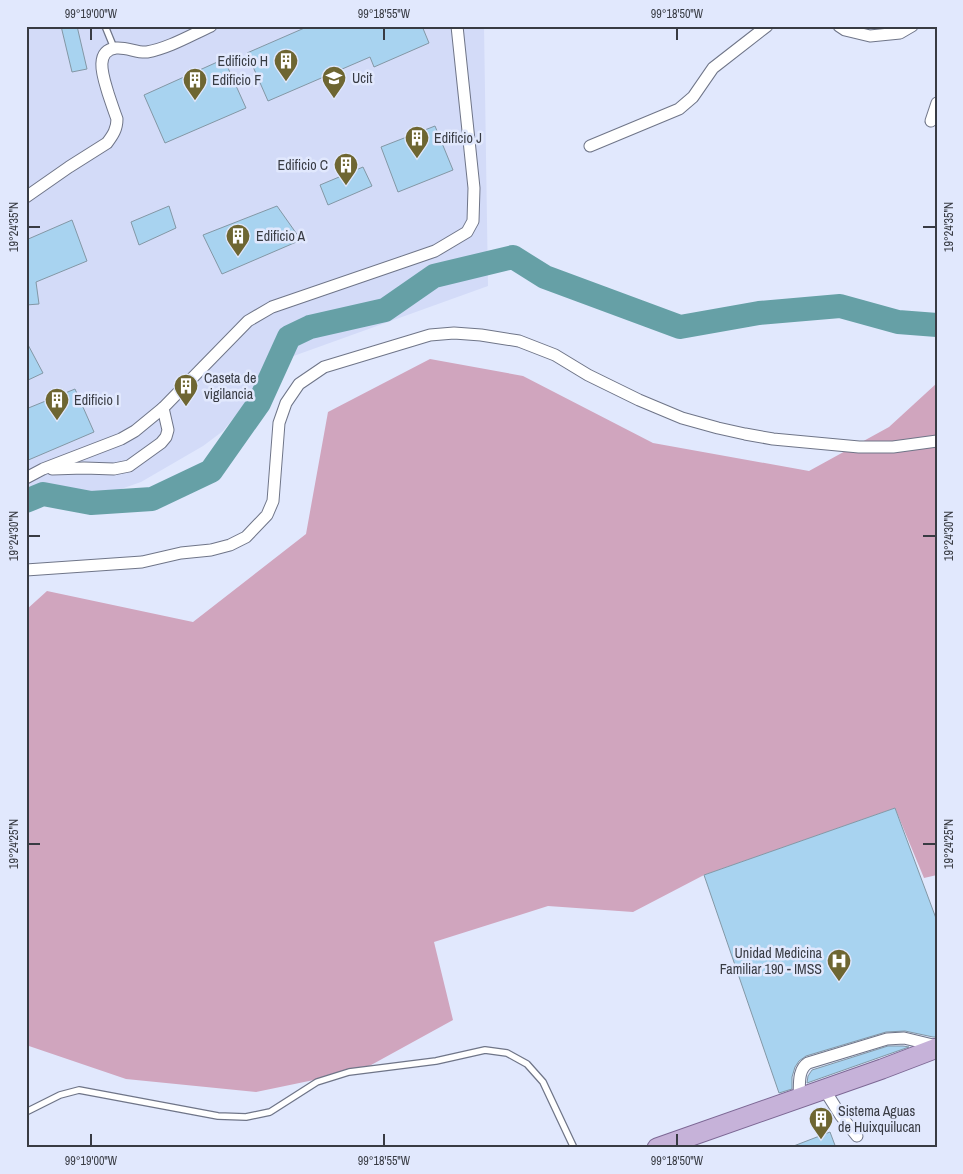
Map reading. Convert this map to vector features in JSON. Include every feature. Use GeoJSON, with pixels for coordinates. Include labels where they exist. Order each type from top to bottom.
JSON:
{"type":"FeatureCollection","features":[{"type":"Feature","properties":{"kind":"main road"},"geometry":{"type":"LineString","coordinates":[[657,1148],[937,1047]]}},
{"type":"Feature","properties":{"kind":"street"},"geometry":{"type":"LineString","coordinates":[[26,197],[107,143],[117,127],[117,119],[102,74],[104,53],[114,48],[126,48],[144,52],[165,47],[211,26]]}},
{"type":"Feature","properties":{"kind":"street"},"geometry":{"type":"LineString","coordinates":[[26,478],[43,469],[121,439],[134,431],[163,408],[248,321],[263,311],[435,251],[467,232],[472,221],[474,188],[457,26]]}},
{"type":"Feature","properties":{"kind":"street"},"geometry":{"type":"LineString","coordinates":[[590,146],[679,109],[692,97],[713,68],[767,26]]}},
{"type":"Feature","properties":{"kind":"street"},"geometry":{"type":"LineString","coordinates":[[839,26],[845,30],[870,36],[900,33],[912,26]]}},
{"type":"Feature","properties":{"kind":"street"},"geometry":{"type":"LineString","coordinates":[[931,121],[937,103]]}},
{"type":"Feature","properties":{"kind":"street"},"geometry":{"type":"LineString","coordinates":[[26,570],[142,562],[181,553],[211,550],[230,545],[246,536],[266,515],[273,501],[279,422],[286,403],[299,384],[324,367],[430,335],[454,333],[519,340],[555,355],[639,400],[682,418],[736,432],[773,439],[859,447],[894,446],[937,441]]}},
{"type":"Feature","properties":{"kind":"street"},"geometry":{"type":"LineString","coordinates":[[43,469],[114,469],[129,466],[161,443],[166,437],[168,430],[163,408]]}},
{"type":"Feature","properties":{"kind":"street"},"geometry":{"type":"LineString","coordinates":[[799,1098],[801,1071],[803,1066],[808,1063],[887,1039],[904,1038],[937,1047]]}},
{"type":"Feature","properties":{"kind":"street"},"geometry":{"type":"LineString","coordinates":[[824,1089],[841,1116],[857,1136]]}},
{"type":"Feature","properties":{"kind":"lane"},"geometry":{"type":"LineString","coordinates":[[105,26],[114,48]]}},
{"type":"Feature","properties":{"kind":"lane"},"geometry":{"type":"LineString","coordinates":[[26,1112],[60,1095],[79,1090],[218,1116],[246,1117],[270,1112],[317,1082],[349,1072],[436,1061],[485,1050],[507,1053],[526,1064],[543,1082],[574,1148]]}},
{"type":"Feature","properties":{"kind":"shaded area"},"geometry":{"type":"Polygon","coordinates":[[[26,26],[484,26],[488,286],[263,367],[249,399],[223,431],[203,446],[141,482],[95,498],[43,494],[26,501],[26,26]]]}},
{"type":"Feature","properties":{"kind":"shaded area"},"geometry":{"type":"Polygon","coordinates":[[[430,359],[523,376],[653,443],[809,471],[889,427],[937,383],[937,875],[924,878],[895,808],[704,875],[633,912],[548,906],[434,942],[453,1020],[362,1070],[256,1092],[126,1079],[26,1045],[26,610],[47,591],[193,622],[306,534],[328,412],[430,359]]]}},
{"type":"Feature","properties":{"kind":"building"},"geometry":{"type":"Polygon","coordinates":[[[61,26],[77,26],[87,69],[72,72],[61,26]]]}},
{"type":"Feature","properties":{"kind":"building","name":"Edificio H"},"geometry":{"type":"Polygon","coordinates":[[[309,26],[422,26],[429,43],[374,67],[370,57],[268,101],[247,53],[309,26]]]}},
{"type":"Feature","properties":{"kind":"building","name":"Edificio F"},"geometry":{"type":"Polygon","coordinates":[[[224,59],[246,108],[165,143],[144,95],[224,59]]]}},
{"type":"Feature","properties":{"kind":"building","name":"Edificio J"},"geometry":{"type":"Polygon","coordinates":[[[435,126],[453,170],[398,192],[381,147],[435,126]]]}},
{"type":"Feature","properties":{"kind":"building","name":"Edificio C"},"geometry":{"type":"Polygon","coordinates":[[[363,167],[372,186],[328,205],[320,185],[363,167]]]}},
{"type":"Feature","properties":{"kind":"building"},"geometry":{"type":"Polygon","coordinates":[[[169,206],[176,228],[139,245],[131,222],[169,206]]]}},
{"type":"Feature","properties":{"kind":"building","name":"Edificio A"},"geometry":{"type":"Polygon","coordinates":[[[277,206],[301,240],[222,274],[203,235],[277,206]]]}},
{"type":"Feature","properties":{"kind":"building"},"geometry":{"type":"Polygon","coordinates":[[[72,220],[87,261],[36,282],[39,304],[26,305],[26,240],[72,220]]]}},
{"type":"Feature","properties":{"kind":"building"},"geometry":{"type":"Polygon","coordinates":[[[26,341],[43,373],[26,381],[26,341]]]}},
{"type":"Feature","properties":{"kind":"building","name":"Edificio I"},"geometry":{"type":"Polygon","coordinates":[[[75,389],[94,432],[26,461],[26,409],[75,389]]]}},
{"type":"Feature","properties":{"kind":"building","name":"Unidad Medicina Familiar 190 - IMSS"},"geometry":{"type":"Polygon","coordinates":[[[895,808],[937,921],[937,1037],[905,1031],[886,1032],[806,1056],[795,1067],[792,1077],[792,1089],[779,1093],[704,875],[895,808]]]}},
{"type":"Feature","properties":{"kind":"building"},"geometry":{"type":"Polygon","coordinates":[[[888,1046],[909,1047],[807,1083],[808,1076],[812,1070],[888,1046]]]}},
{"type":"Feature","properties":{"kind":"building","name":"Sistema Aguas de Huixquilucan"},"geometry":{"type":"Polygon","coordinates":[[[830,1132],[836,1148],[791,1148],[791,1147],[830,1132]]]}},
{"type":"Feature","properties":{"kind":"waterway"},"geometry":{"type":"LineString","coordinates":[[26,501],[43,494],[91,503],[152,499],[211,471],[259,403],[289,337],[310,327],[385,310],[434,276],[513,257],[545,277],[680,327],[759,313],[840,306],[898,322],[937,325]]}},
{"type":"Feature","properties":{"kind":"place","name":"Edificio H"},"geometry":{"type":"Point","coordinates":[286,82]}},
{"type":"Feature","properties":{"kind":"place","name":"Ucit"},"geometry":{"type":"Point","coordinates":[334,99]}},
{"type":"Feature","properties":{"kind":"place","name":"Edificio F"},"geometry":{"type":"Point","coordinates":[195,101]}},
{"type":"Feature","properties":{"kind":"place","name":"Edificio J"},"geometry":{"type":"Point","coordinates":[417,159]}},
{"type":"Feature","properties":{"kind":"place","name":"Edificio C"},"geometry":{"type":"Point","coordinates":[346,186]}},
{"type":"Feature","properties":{"kind":"place","name":"Edificio A"},"geometry":{"type":"Point","coordinates":[238,257]}},
{"type":"Feature","properties":{"kind":"place","name":"Caseta de vigilancia"},"geometry":{"type":"Point","coordinates":[186,407]}},
{"type":"Feature","properties":{"kind":"place","name":"Edificio I"},"geometry":{"type":"Point","coordinates":[57,421]}},
{"type":"Feature","properties":{"kind":"place","name":"Unidad Medicina Familiar 190 - IMSS"},"geometry":{"type":"Point","coordinates":[839,982]}},
{"type":"Feature","properties":{"kind":"place","name":"Sistema Aguas de Huixquilucan"},"geometry":{"type":"Point","coordinates":[821,1140]}}]}
